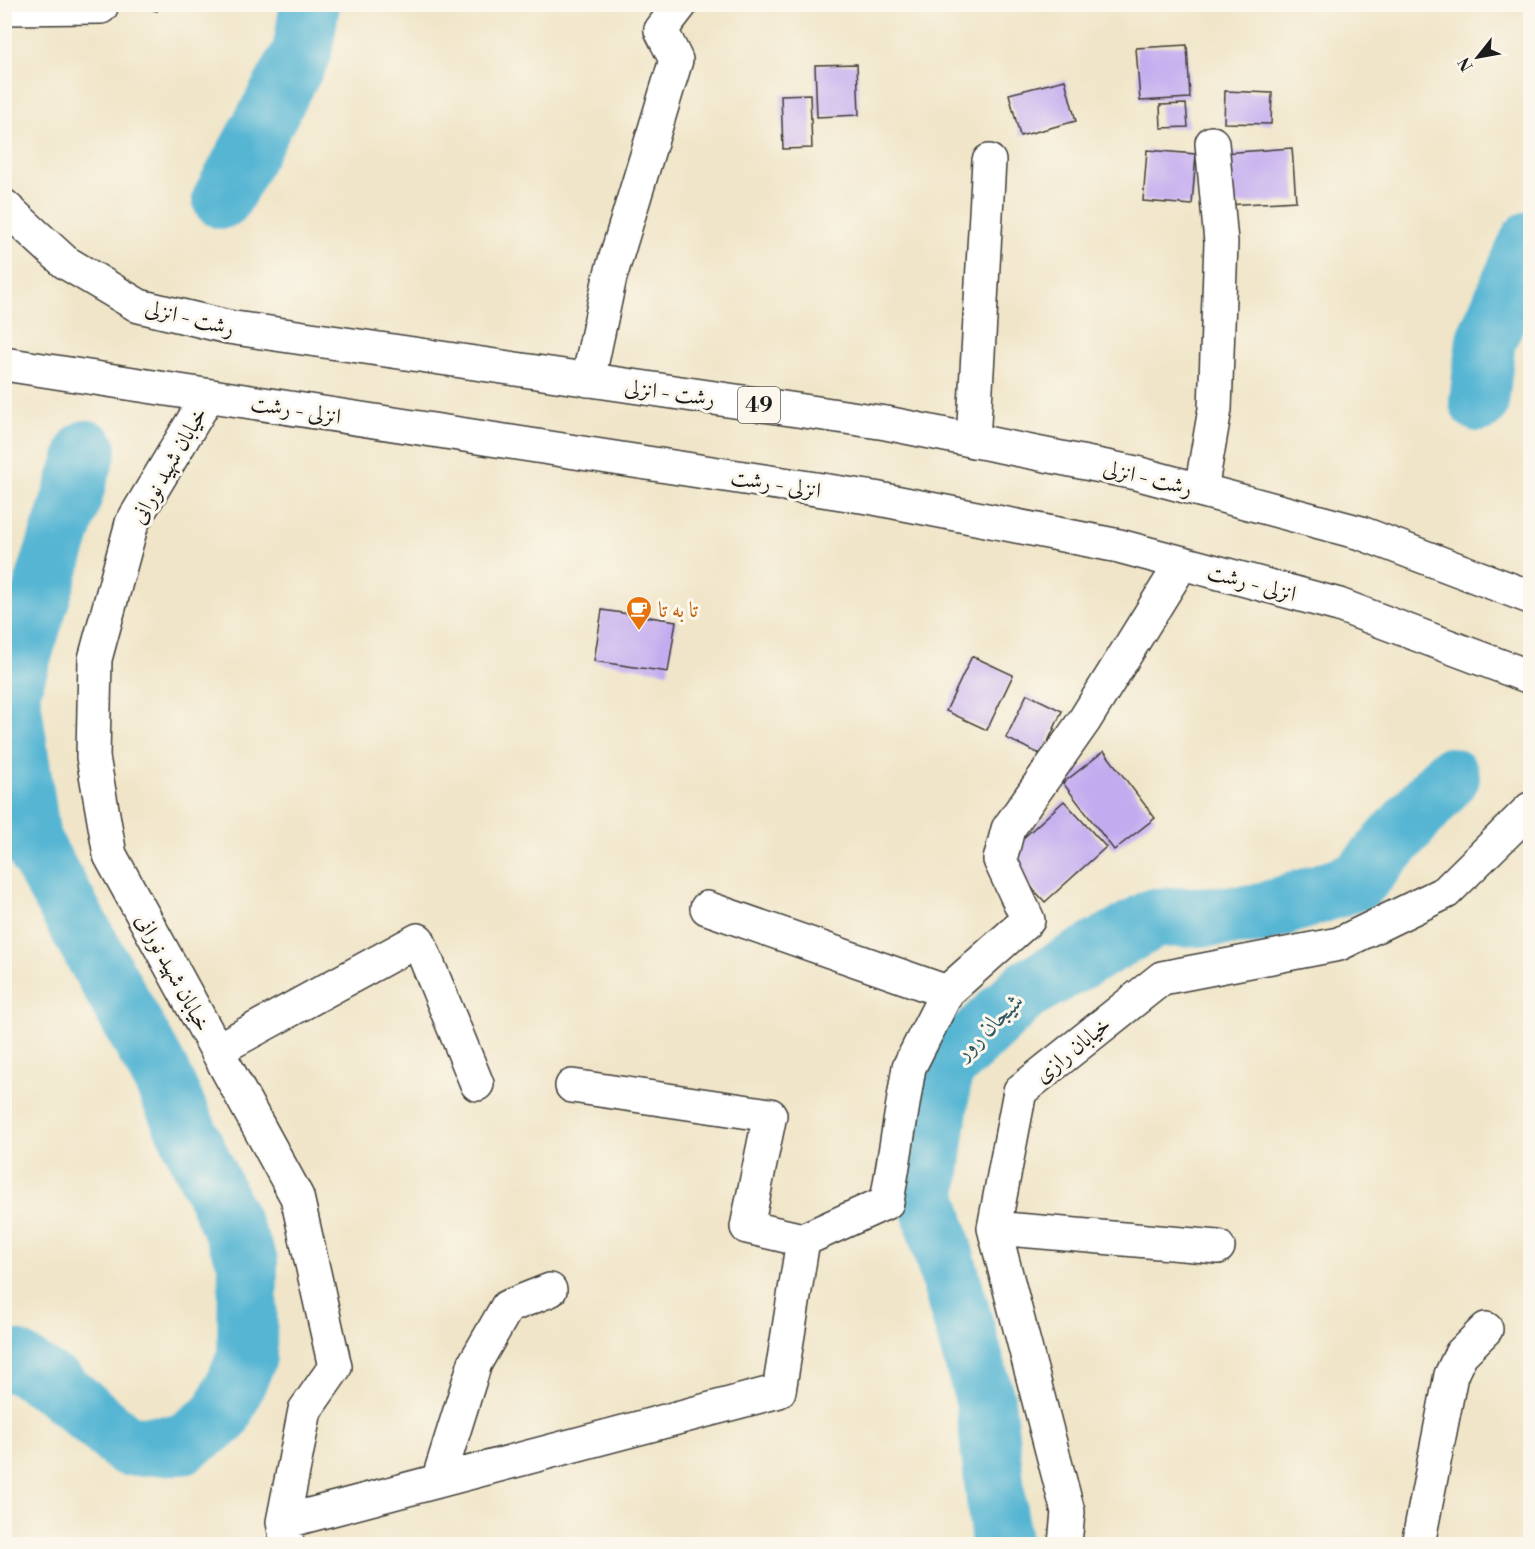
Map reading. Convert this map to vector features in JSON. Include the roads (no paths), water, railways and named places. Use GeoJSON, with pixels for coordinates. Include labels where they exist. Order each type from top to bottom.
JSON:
{"type":"FeatureCollection","features":[{"type":"Feature","properties":{"kind":"main road"},"geometry":{"type":"LineString","coordinates":[[588,380],[610,277],[676,60],[661,30],[681,4]]}},
{"type":"Feature","properties":{"kind":"main road"},"geometry":{"type":"LineString","coordinates":[[4,9],[101,7]]}},
{"type":"Feature","properties":{"kind":"main road"},"geometry":{"type":"LineString","coordinates":[[1202,490],[1215,409],[1221,242],[1212,143]]}},
{"type":"Feature","properties":{"kind":"main road"},"geometry":{"type":"LineString","coordinates":[[973,441],[989,161]]}},
{"type":"Feature","properties":{"kind":"main road","name":"رشت - انزلی"},"geometry":{"type":"LineString","coordinates":[[4,206],[65,262],[139,306],[228,327],[886,423],[1136,472],[1361,533],[1530,597]]}},
{"type":"Feature","properties":{"kind":"main road","name":"انزلی - رشت"},"geometry":{"type":"LineString","coordinates":[[4,364],[874,498],[1119,546],[1338,605],[1530,678]]}},
{"type":"Feature","properties":{"kind":"main road","name":"خیابان شهید نورانی"},"geometry":{"type":"LineString","coordinates":[[208,396],[132,523],[95,659],[93,757],[110,855],[297,1197],[335,1367],[305,1410],[285,1533]]}},
{"type":"Feature","properties":{"kind":"main road"},"geometry":{"type":"LineString","coordinates":[[572,1086],[770,1115],[747,1227],[803,1240],[887,1202],[909,1067],[947,992],[1028,920],[1000,860],[1008,829],[1084,721],[1182,563]]}},
{"type":"Feature","properties":{"kind":"main road","name":"خیابان رازی"},"geometry":{"type":"LineString","coordinates":[[1065,1545],[1068,1512],[994,1228],[1020,1091],[1162,978],[1339,944],[1446,892],[1530,809]]}},
{"type":"Feature","properties":{"kind":"main road"},"geometry":{"type":"LineString","coordinates":[[707,908],[947,992]]}},
{"type":"Feature","properties":{"kind":"main road"},"geometry":{"type":"LineString","coordinates":[[217,1050],[418,940],[477,1084]]}},
{"type":"Feature","properties":{"kind":"main road"},"geometry":{"type":"LineString","coordinates":[[994,1228],[1218,1247]]}},
{"type":"Feature","properties":{"kind":"main road"},"geometry":{"type":"LineString","coordinates":[[285,1533],[438,1481],[779,1391],[803,1240]]}},
{"type":"Feature","properties":{"kind":"main road"},"geometry":{"type":"LineString","coordinates":[[438,1481],[475,1363],[507,1307],[550,1290]]}},
{"type":"Feature","properties":{"kind":"main road"},"geometry":{"type":"LineString","coordinates":[[1418,1545],[1451,1375],[1461,1354],[1486,1329]]}},
{"type":"Feature","properties":{"kind":"waterway"},"geometry":{"type":"LineString","coordinates":[[222,199],[302,52],[310,4]]}},
{"type":"Feature","properties":{"kind":"waterway"},"geometry":{"type":"LineString","coordinates":[[1479,402],[1486,340],[1530,241]]}},
{"type":"Feature","properties":{"kind":"waterway"},"geometry":{"type":"LineString","coordinates":[[4,1363],[14,1360],[57,1387],[127,1446],[181,1445],[221,1417],[247,1357],[248,1262],[159,1071],[31,840],[10,693],[87,450]]}},
{"type":"Feature","properties":{"kind":"waterway","name":"شیجان رور"},"geometry":{"type":"LineString","coordinates":[[1001,1544],[985,1400],[927,1195],[943,1070],[1026,990],[1155,918],[1257,915],[1359,880],[1450,777]]}},
{"type":"Feature","properties":{"kind":"place","name":"تا به تا"},"geometry":{"type":"Point","coordinates":[639,632]}}]}
